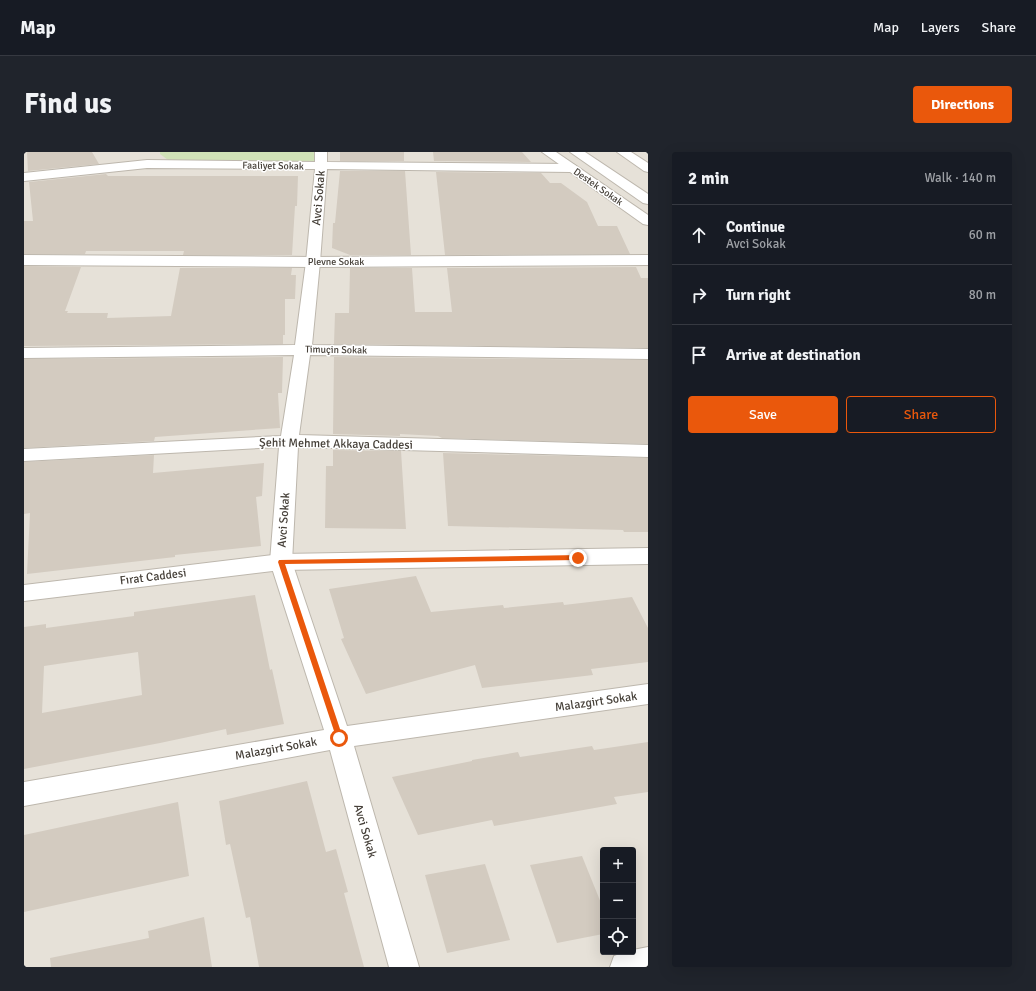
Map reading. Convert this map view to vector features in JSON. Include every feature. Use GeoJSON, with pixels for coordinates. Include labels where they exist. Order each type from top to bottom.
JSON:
{"type":"FeatureCollection","features":[{"type":"Feature","properties":{"kind":"street","name":"Destek Sokak"},"geometry":{"type":"LineString","coordinates":[[548,152],[648,221]]}},
{"type":"Feature","properties":{"kind":"street","name":"Destek Sokak"},"geometry":{"type":"LineString","coordinates":[[576,152],[648,200]]}},
{"type":"Feature","properties":{"kind":"street"},"geometry":{"type":"LineString","coordinates":[[623,152],[648,168]]}},
{"type":"Feature","properties":{"kind":"street","name":"Faaliyet Sokak"},"geometry":{"type":"LineString","coordinates":[[24,177],[145,158],[321,159],[571,168]]}},
{"type":"Feature","properties":{"kind":"street","name":"Avci Sokak"},"geometry":{"type":"LineString","coordinates":[[321,159],[313,262],[303,350],[289,441],[281,562],[339,738],[404,967]]}},
{"type":"Feature","properties":{"kind":"street","name":"Plevne Sokak"},"geometry":{"type":"LineString","coordinates":[[24,260],[313,262],[648,260]]}},
{"type":"Feature","properties":{"kind":"street","name":"Timuçin Sokak"},"geometry":{"type":"LineString","coordinates":[[24,353],[303,350],[648,354]]}},
{"type":"Feature","properties":{"kind":"street","name":"Şehit Mehmet Akkaya Caddesi"},"geometry":{"type":"LineString","coordinates":[[24,455],[289,441],[648,451]]}},
{"type":"Feature","properties":{"kind":"street","name":"Fırat Caddesi"},"geometry":{"type":"LineString","coordinates":[[24,593],[281,562],[648,556]]}},
{"type":"Feature","properties":{"kind":"street","name":"Malazgirt Sokak"},"geometry":{"type":"LineString","coordinates":[[24,794],[339,738],[648,694]]}},
{"type":"Feature","properties":{"kind":"street"},"geometry":{"type":"LineString","coordinates":[[625,967],[648,962]]}},
{"type":"Feature","properties":{"kind":"shaded area"},"geometry":{"type":"Polygon","coordinates":[[[24,152],[648,152],[648,967],[24,967],[24,152]]]}},
{"type":"Feature","properties":{"kind":"green space"},"geometry":{"type":"Polygon","coordinates":[[[160,152],[321,153],[320,166],[168,160],[160,154],[160,152]]]}},
{"type":"Feature","properties":{"kind":"building"},"geometry":{"type":"Polygon","coordinates":[[[27,152],[92,152],[99,164],[28,171],[27,152]]]}},
{"type":"Feature","properties":{"kind":"building"},"geometry":{"type":"Polygon","coordinates":[[[340,152],[404,152],[404,161],[340,161],[340,152]]]}},
{"type":"Feature","properties":{"kind":"building"},"geometry":{"type":"Polygon","coordinates":[[[433,152],[522,152],[531,162],[434,161],[433,152]]]}},
{"type":"Feature","properties":{"kind":"building"},"geometry":{"type":"Polygon","coordinates":[[[340,171],[405,171],[411,255],[350,255],[332,248],[333,223],[335,223],[340,171]]]}},
{"type":"Feature","properties":{"kind":"building"},"geometry":{"type":"Polygon","coordinates":[[[436,172],[541,173],[550,183],[561,183],[587,202],[598,226],[617,226],[630,254],[445,255],[436,172]]]}},
{"type":"Feature","properties":{"kind":"building"},"geometry":{"type":"Polygon","coordinates":[[[106,174],[108,176],[298,176],[297,206],[295,206],[292,255],[183,255],[184,251],[86,251],[85,254],[24,254],[24,221],[33,221],[29,182],[106,174]]]}},
{"type":"Feature","properties":{"kind":"building"},"geometry":{"type":"Polygon","coordinates":[[[24,266],[81,267],[65,311],[68,311],[67,313],[108,313],[107,318],[171,316],[180,268],[292,268],[291,275],[296,275],[295,299],[285,299],[285,335],[283,335],[283,344],[24,346],[24,266]]]}},
{"type":"Feature","properties":{"kind":"building"},"geometry":{"type":"Polygon","coordinates":[[[636,267],[641,278],[648,278],[648,348],[334,344],[335,313],[349,313],[350,268],[412,268],[415,312],[452,312],[447,268],[636,267]]]}},
{"type":"Feature","properties":{"kind":"building"},"geometry":{"type":"Polygon","coordinates":[[[283,357],[282,393],[278,393],[280,428],[155,437],[154,441],[24,448],[24,359],[283,357]]]}},
{"type":"Feature","properties":{"kind":"building"},"geometry":{"type":"Polygon","coordinates":[[[334,357],[648,360],[648,444],[442,438],[438,436],[400,434],[400,436],[333,434],[334,357]]]}},
{"type":"Feature","properties":{"kind":"building"},"geometry":{"type":"Polygon","coordinates":[[[333,450],[401,451],[406,529],[325,528],[326,466],[333,466],[333,450]]]}},
{"type":"Feature","properties":{"kind":"building"},"geometry":{"type":"Polygon","coordinates":[[[443,453],[648,458],[648,532],[624,532],[623,530],[448,526],[443,453]]]}},
{"type":"Feature","properties":{"kind":"building"},"geometry":{"type":"Polygon","coordinates":[[[154,455],[153,473],[264,463],[262,496],[256,497],[261,546],[175,555],[175,557],[27,574],[30,513],[24,514],[24,462],[154,455]]]}},
{"type":"Feature","properties":{"kind":"building"},"geometry":{"type":"Polygon","coordinates":[[[416,576],[431,612],[503,605],[504,608],[563,602],[564,605],[632,597],[648,628],[648,662],[591,669],[593,675],[482,688],[475,665],[366,694],[341,639],[344,638],[329,589],[416,576]]]}},
{"type":"Feature","properties":{"kind":"building"},"geometry":{"type":"Polygon","coordinates":[[[255,595],[270,670],[272,669],[284,724],[227,735],[226,729],[24,769],[24,627],[46,624],[46,628],[134,616],[134,612],[255,595]],[[138,652],[44,666],[42,713],[142,695],[138,652]]]}},
{"type":"Feature","properties":{"kind":"building"},"geometry":{"type":"Polygon","coordinates":[[[648,742],[648,792],[614,797],[617,804],[494,826],[492,820],[418,835],[392,777],[518,752],[520,757],[592,746],[594,750],[648,742]]]}},
{"type":"Feature","properties":{"kind":"building"},"geometry":{"type":"Polygon","coordinates":[[[307,781],[326,852],[336,849],[348,892],[344,893],[364,967],[259,967],[250,917],[246,918],[230,844],[226,845],[219,801],[307,781]]]}},
{"type":"Feature","properties":{"kind":"building"},"geometry":{"type":"Polygon","coordinates":[[[178,802],[189,876],[24,912],[24,835],[178,802]]]}},
{"type":"Feature","properties":{"kind":"building"},"geometry":{"type":"Polygon","coordinates":[[[582,856],[600,901],[600,935],[557,943],[530,865],[582,856]]]}},
{"type":"Feature","properties":{"kind":"building"},"geometry":{"type":"Polygon","coordinates":[[[485,864],[510,940],[447,953],[425,875],[485,864]]]}},
{"type":"Feature","properties":{"kind":"building"},"geometry":{"type":"Polygon","coordinates":[[[204,917],[212,967],[51,967],[50,958],[149,938],[148,931],[204,917]]]}},
{"type":"Feature","properties":{"kind":"route"},"geometry":{"type":"LineString","coordinates":[[339,738],[281,562],[578,558]]}}]}
